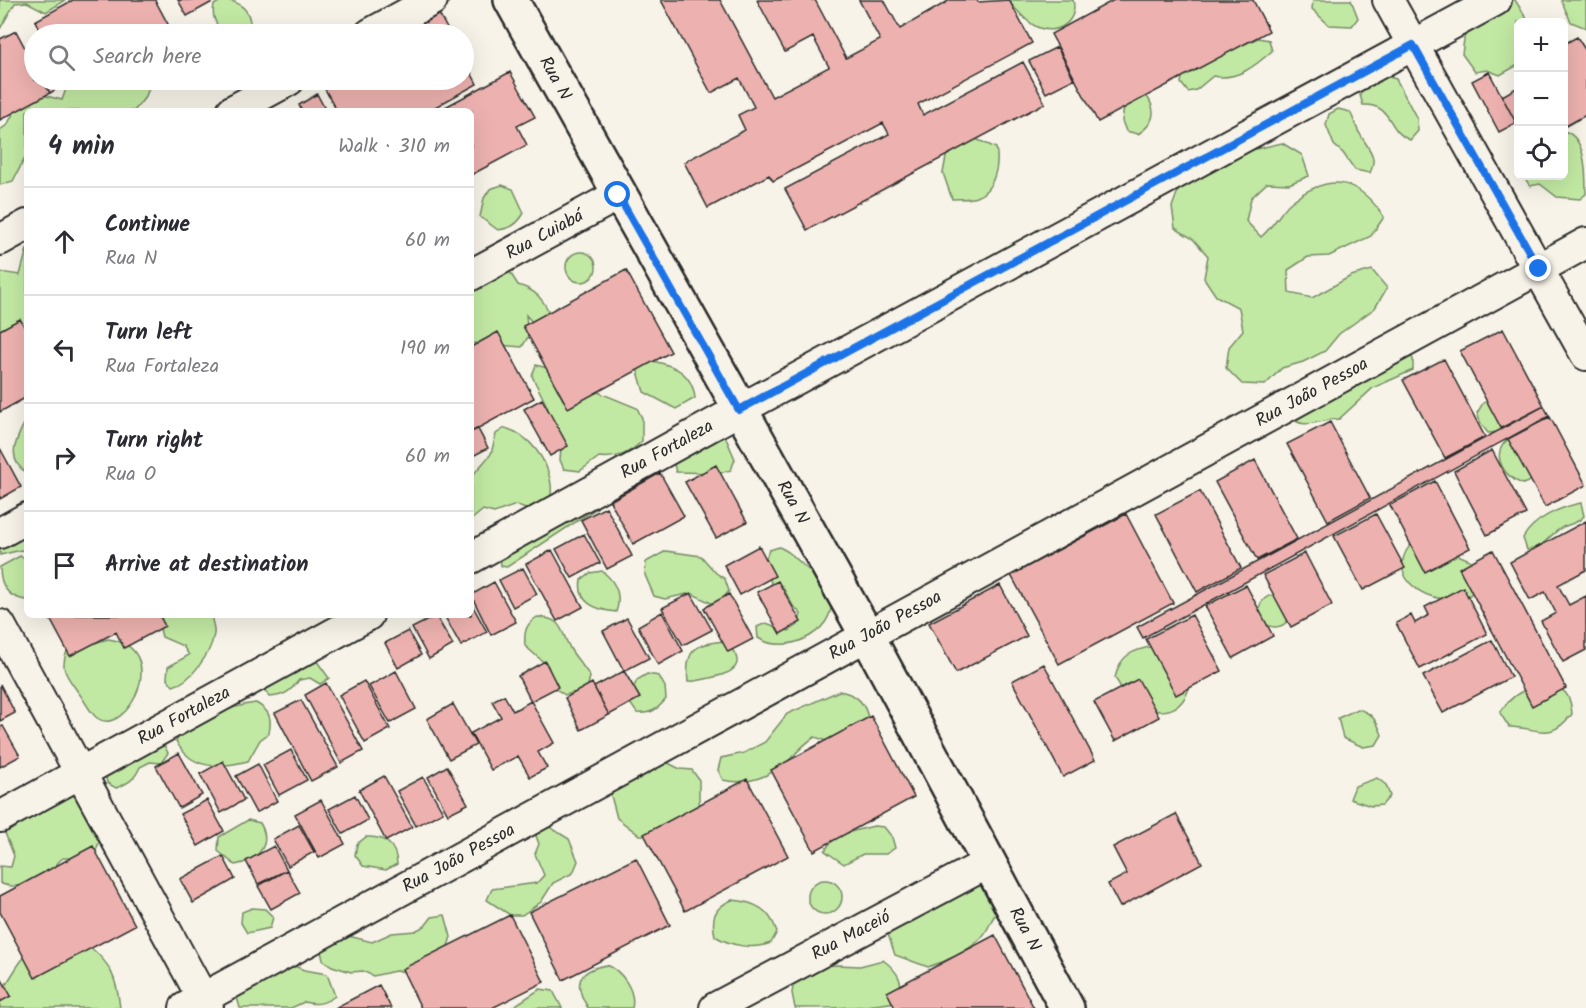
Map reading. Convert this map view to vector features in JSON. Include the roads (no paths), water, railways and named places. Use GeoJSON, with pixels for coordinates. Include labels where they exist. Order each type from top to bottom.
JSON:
{"type":"FeatureCollection","features":[{"type":"Feature","properties":{"kind":"street"},"geometry":{"type":"LineString","coordinates":[[388,24],[432,0]]}},
{"type":"Feature","properties":{"kind":"street","name":"Rua N"},"geometry":{"type":"LineString","coordinates":[[511,0],[618,195],[868,637],[1067,1008]]}},
{"type":"Feature","properties":{"kind":"street"},"geometry":{"type":"LineString","coordinates":[[1388,0],[1586,356]]}},
{"type":"Feature","properties":{"kind":"street","name":"Rua Fortaleza"},"geometry":{"type":"LineString","coordinates":[[474,556],[739,410],[1496,0]]}},
{"type":"Feature","properties":{"kind":"street"},"geometry":{"type":"LineString","coordinates":[[238,108],[271,90]]}},
{"type":"Feature","properties":{"kind":"street","name":"Rua Cuiabá"},"geometry":{"type":"LineString","coordinates":[[474,273],[618,195]]}},
{"type":"Feature","properties":{"kind":"street"},"geometry":{"type":"LineString","coordinates":[[0,240],[24,227]]}},
{"type":"Feature","properties":{"kind":"street","name":"Rua João Pessoa"},"geometry":{"type":"LineString","coordinates":[[198,1005],[1586,243]]}},
{"type":"Feature","properties":{"kind":"street"},"geometry":{"type":"LineString","coordinates":[[0,533],[24,520]]}},
{"type":"Feature","properties":{"kind":"street","name":"Rua Fortaleza"},"geometry":{"type":"LineString","coordinates":[[0,818],[363,618]]}},
{"type":"Feature","properties":{"kind":"street"},"geometry":{"type":"LineString","coordinates":[[0,625],[80,774],[198,1005]]}},
{"type":"Feature","properties":{"kind":"street","name":"Rua Maceió"},"geometry":{"type":"LineString","coordinates":[[715,1008],[988,862]]}}]}
